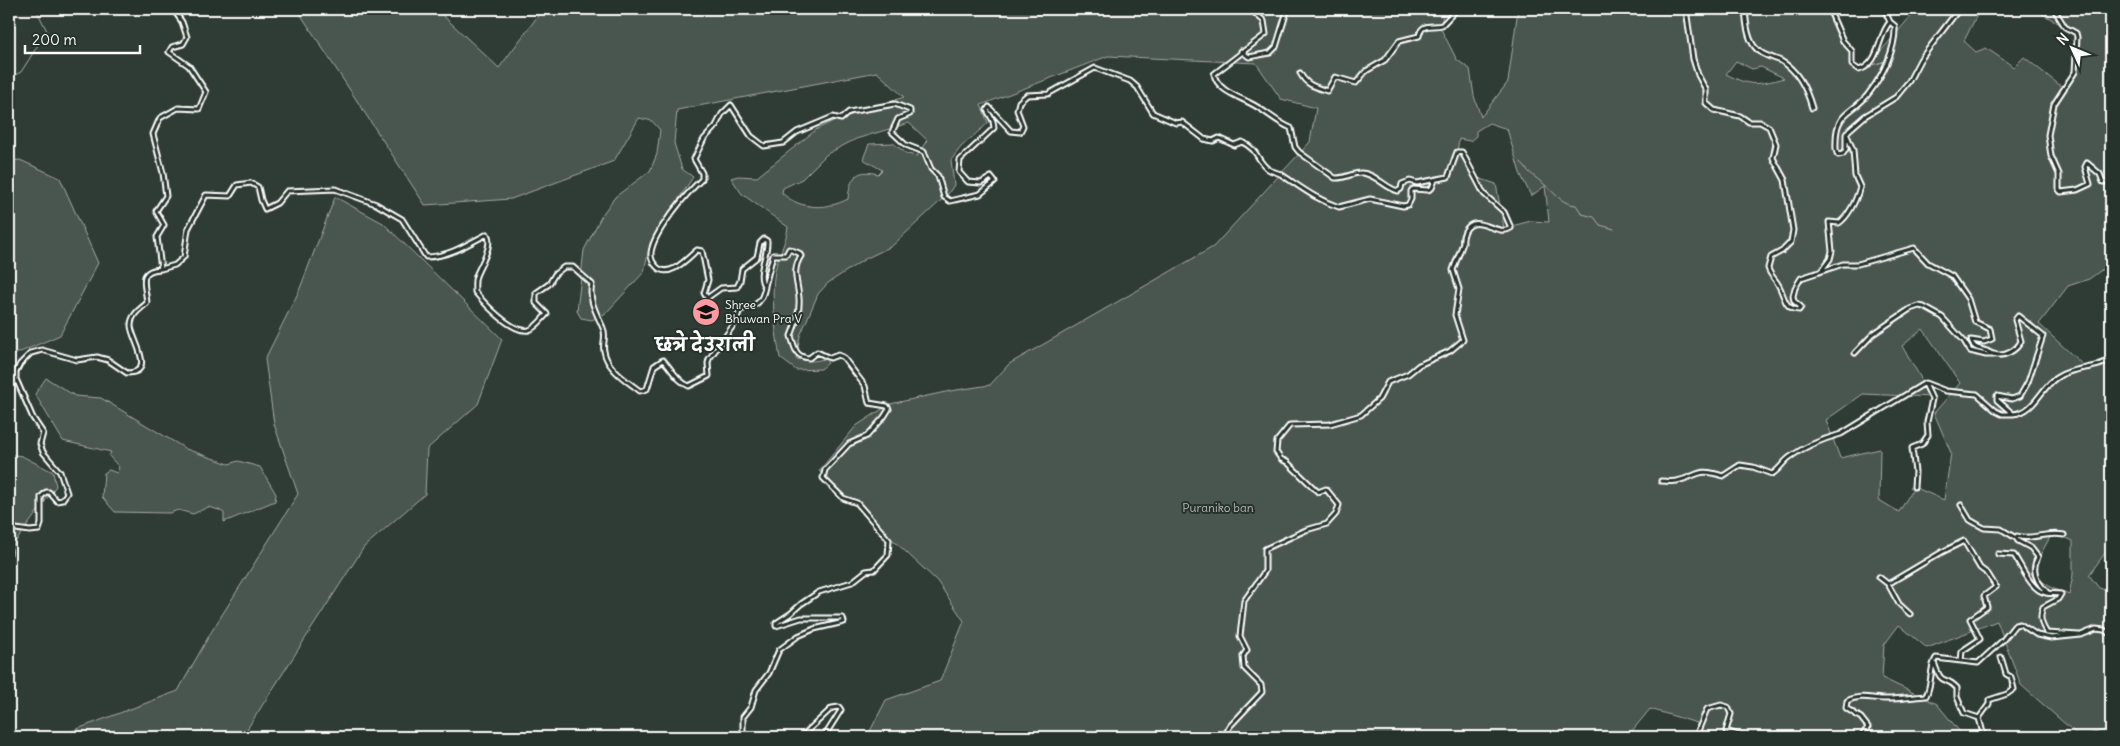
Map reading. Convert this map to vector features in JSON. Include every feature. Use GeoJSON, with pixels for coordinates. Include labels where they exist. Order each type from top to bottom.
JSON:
{"type":"FeatureCollection","features":[{"type":"Feature","properties":{"kind":"street"},"geometry":{"type":"LineString","coordinates":[[161,269],[157,237],[164,225],[156,211],[166,196],[163,173],[153,134],[160,118],[178,108],[199,109],[206,92],[189,66],[169,52],[172,47],[183,44],[187,38],[182,22],[173,9]]}},
{"type":"Feature","properties":{"kind":"street"},"geometry":{"type":"LineString","coordinates":[[1224,737],[1230,726],[1262,692],[1261,684],[1244,668],[1243,656],[1247,650],[1240,636],[1244,601],[1265,571],[1265,549],[1306,530],[1327,524],[1336,514],[1339,505],[1326,489],[1318,492],[1287,462],[1281,459],[1276,452],[1277,441],[1290,425],[1330,424],[1361,415],[1379,399],[1388,382],[1408,374],[1419,365],[1450,351],[1463,340],[1455,315],[1459,289],[1452,270],[1463,243],[1462,239],[1468,227],[1473,224],[1481,224],[1499,230],[1511,228],[1504,212],[1484,194],[1462,152],[1457,152],[1448,178],[1417,183],[1406,182],[1398,191],[1367,174],[1361,173],[1341,179],[1335,178],[1299,152],[1295,147],[1291,128],[1279,123],[1251,103],[1233,96],[1215,80],[1214,74],[1241,51],[1266,34],[1264,21],[1250,9]]}},
{"type":"Feature","properties":{"kind":"street"},"geometry":{"type":"LineString","coordinates":[[1241,51],[1250,57],[1270,53],[1276,47],[1287,11],[1285,9]]}},
{"type":"Feature","properties":{"kind":"street"},"geometry":{"type":"LineString","coordinates":[[1300,73],[1303,80],[1310,85],[1327,91],[1335,77],[1356,83],[1366,71],[1385,60],[1399,42],[1419,36],[1420,31],[1426,26],[1442,25],[1457,9]]}},
{"type":"Feature","properties":{"kind":"street"},"geometry":{"type":"LineString","coordinates":[[1686,9],[1693,59],[1698,76],[1706,90],[1706,103],[1714,110],[1740,116],[1749,122],[1760,122],[1769,127],[1776,144],[1773,158],[1785,180],[1793,230],[1791,242],[1772,257],[1768,268],[1788,306],[1799,310],[1801,307],[1794,301],[1792,296],[1801,278],[1821,271],[1828,271],[1843,264],[1858,264],[1914,248],[1928,263],[1952,276],[1957,285],[1963,290],[1975,322],[1990,330],[1992,336],[1992,339],[1984,342],[1973,339],[1971,342],[1976,348],[1995,355]]}},
{"type":"Feature","properties":{"kind":"street"},"geometry":{"type":"LineString","coordinates":[[1745,9],[1750,38],[1754,47],[1760,52],[1783,62],[1796,74],[1807,89],[1812,108]]}},
{"type":"Feature","properties":{"kind":"street"},"geometry":{"type":"LineString","coordinates":[[1829,9],[1843,41],[1852,51],[1852,65],[1859,70],[1872,62],[1890,22]]}},
{"type":"Feature","properties":{"kind":"street"},"geometry":{"type":"LineString","coordinates":[[1884,9],[1890,22],[1895,26],[1895,33],[1886,63],[1869,93],[1847,112],[1836,128],[1838,156],[1843,154],[1846,149],[1846,134],[1849,130],[1865,116],[1896,97],[1909,80],[1920,60],[1959,9]]}},
{"type":"Feature","properties":{"kind":"street"},"geometry":{"type":"LineString","coordinates":[[2054,9],[2065,27],[2076,33],[2077,37],[2075,72],[2054,104],[2048,135],[2051,156],[2059,174],[2059,190],[2061,192],[2078,190],[2090,184],[2091,181],[2085,167],[2087,163],[2098,172],[2103,182],[2111,182]]}},
{"type":"Feature","properties":{"kind":"street"},"geometry":{"type":"LineString","coordinates":[[765,287],[761,276],[767,248],[767,242],[764,239],[760,243],[757,257],[742,269],[739,285],[721,288],[707,298],[704,293],[708,280],[702,251],[697,250],[689,258],[669,271],[662,272],[653,264],[651,255],[652,247],[658,235],[688,193],[702,179],[702,173],[694,159],[704,139],[731,105],[751,136],[764,146],[783,143],[797,132],[833,117],[841,119],[849,112],[895,104],[910,110],[910,114],[898,119],[892,132],[906,145],[924,152],[931,169],[938,176],[944,197],[950,201],[980,194],[995,182],[991,177],[981,183],[968,182],[959,172],[960,160],[994,128],[993,121],[987,110],[989,107],[1011,131],[1020,132],[1023,126],[1017,110],[1019,102],[1027,95],[1048,94],[1095,68],[1130,81],[1137,87],[1153,113],[1176,123],[1182,122],[1204,139],[1213,141],[1219,138],[1234,145],[1242,142],[1251,146],[1270,171],[1281,174],[1315,198],[1339,207],[1370,199],[1403,206],[1408,205],[1413,189],[1428,190],[1432,188],[1435,180]]}},
{"type":"Feature","properties":{"kind":"street"},"geometry":{"type":"LineString","coordinates":[[1821,271],[1830,259],[1832,251],[1829,222],[1839,223],[1845,218],[1860,187],[1855,176],[1853,150],[1846,134]]}},
{"type":"Feature","properties":{"kind":"street"},"geometry":{"type":"LineString","coordinates":[[9,528],[30,531],[39,530],[41,524],[41,497],[46,492],[49,492],[57,501],[62,500],[67,493],[60,472],[43,452],[40,444],[42,433],[32,418],[16,380],[16,372],[20,364],[31,354],[42,350],[78,360],[97,358],[108,360],[127,373],[136,371],[140,367],[141,354],[131,330],[131,323],[138,311],[147,303],[143,280],[146,274],[155,269],[175,265],[184,257],[188,229],[206,195],[230,196],[237,185],[251,184],[258,187],[261,200],[266,209],[277,203],[286,191],[335,188],[376,204],[402,219],[426,257],[434,257],[461,248],[487,234],[489,238],[488,248],[484,255],[482,267],[476,274],[475,292],[485,304],[517,329],[528,330],[535,327],[547,314],[536,303],[536,293],[549,284],[564,266],[573,267],[588,278],[592,284],[590,292],[605,335],[604,352],[614,370],[640,391],[647,389],[654,366],[663,360],[673,370],[681,383],[688,386],[709,376],[708,363],[735,323],[738,312],[742,308],[754,306],[763,295],[774,255],[786,255],[789,249],[801,256],[796,265],[795,281],[799,296],[798,316],[790,336],[797,354],[801,358],[809,358],[817,352],[830,358],[838,355],[843,357],[865,386],[869,404],[887,406],[889,409],[867,436],[849,444],[825,470],[823,478],[843,498],[857,503],[889,540],[888,554],[874,570],[866,571],[852,582],[819,592],[776,623],[776,626],[801,618],[822,617],[843,618],[844,622],[814,629],[798,636],[779,650],[769,673],[756,690],[751,707],[743,717],[743,737]]}},
{"type":"Feature","properties":{"kind":"street"},"geometry":{"type":"LineString","coordinates":[[1855,353],[1873,334],[1910,309],[1924,306],[1942,317],[1970,350],[1986,356],[2007,354],[2020,344],[2020,334],[2015,320],[2018,316],[2043,336],[2028,382],[2020,396],[2012,399],[1997,396],[1997,400],[2012,414]]}},
{"type":"Feature","properties":{"kind":"street"},"geometry":{"type":"LineString","coordinates":[[1924,383],[1946,391],[1977,394],[2002,414],[2021,413],[2028,410],[2056,378],[2078,368],[2102,365],[2111,358]]}},
{"type":"Feature","properties":{"kind":"street"},"geometry":{"type":"LineString","coordinates":[[1660,481],[1677,481],[1699,472],[1707,471],[1723,476],[1740,465],[1753,467],[1772,474],[1788,458],[1806,447],[1830,436],[1841,434],[1924,383]]}},
{"type":"Feature","properties":{"kind":"street"},"geometry":{"type":"LineString","coordinates":[[1914,487],[1915,472],[1912,448],[1922,444],[1928,435],[1932,400],[1924,383]]}},
{"type":"Feature","properties":{"kind":"street"},"geometry":{"type":"LineString","coordinates":[[1961,505],[1970,520],[1984,528],[2001,529],[2018,541],[2027,544],[2038,557],[2034,564],[2035,574],[2038,582],[2048,593]]}},
{"type":"Feature","properties":{"kind":"street"},"geometry":{"type":"LineString","coordinates":[[2016,538],[2017,536],[2025,538],[2053,532],[2064,535]]}},
{"type":"Feature","properties":{"kind":"street"},"geometry":{"type":"LineString","coordinates":[[1888,584],[1964,541],[1980,568],[1988,574],[1996,587],[1984,596],[1987,607],[1970,619],[1980,639],[1962,651],[1961,661]]}},
{"type":"Feature","properties":{"kind":"street"},"geometry":{"type":"LineString","coordinates":[[1998,554],[2014,554],[2022,566],[2021,570],[2025,576],[2042,592],[2061,594],[2058,599],[2043,606],[2041,623],[2047,633],[2079,634],[2079,636]]}},
{"type":"Feature","properties":{"kind":"street"},"geometry":{"type":"LineString","coordinates":[[1879,577],[1888,584],[1899,604],[1910,614]]}},
{"type":"Feature","properties":{"kind":"street"},"geometry":{"type":"LineString","coordinates":[[1861,737],[1868,727],[1861,718],[1846,708],[1847,701],[1852,698],[1869,696],[1884,699],[1926,696],[1932,682],[1936,658],[1981,662],[2015,625],[2020,624],[2037,635],[2052,638],[2079,636],[2096,629],[2104,630],[2111,635]]}},
{"type":"Feature","properties":{"kind":"street"},"geometry":{"type":"LineString","coordinates":[[1979,718],[1989,704],[1989,700],[2007,694],[2014,689],[2010,677],[2006,674],[2002,657]]}},
{"type":"Feature","properties":{"kind":"street"},"geometry":{"type":"LineString","coordinates":[[1934,662],[1939,678],[1951,682],[1957,688],[1957,697],[1964,712],[1979,718]]}},
{"type":"Feature","properties":{"kind":"street"},"geometry":{"type":"LineString","coordinates":[[1698,737],[1698,731],[1707,709],[1721,705],[1728,707],[1731,714],[1726,731],[1730,734],[1745,737]]}},
{"type":"Feature","properties":{"kind":"street"},"geometry":{"type":"LineString","coordinates":[[801,737],[832,708],[839,707],[841,710],[838,717],[824,737]]}},
{"type":"Feature","properties":{"kind":"street"},"geometry":{"type":"LineString","coordinates":[[1979,718],[1984,737]]}},
{"type":"Feature","properties":{"kind":"street"},"geometry":{"type":"LineString","coordinates":[[2109,737],[2111,720]]}},
{"type":"Feature","properties":{"kind":"shaded area","name":"Shree Bhuwan Pra V"},"geometry":{"type":"Polygon","coordinates":[[[698,302],[716,303],[712,315],[704,325],[697,318],[698,302]]]}},
{"type":"Feature","properties":{"kind":"green space","name":"Puraniko ban"},"geometry":{"type":"Polygon","coordinates":[[[297,9],[436,9],[499,68],[543,9],[759,9],[770,15],[819,9],[1440,9],[1443,12],[1441,29],[1457,60],[1470,69],[1474,96],[1481,117],[1508,82],[1518,9],[1715,9],[1717,11],[1719,9],[1829,9],[1843,41],[1852,51],[1852,65],[1859,69],[1886,61],[1868,66],[1917,9],[1980,9],[1964,41],[1976,52],[1986,48],[2014,67],[2024,57],[2062,87],[2075,72],[2076,33],[2037,11],[2029,9],[2111,9],[2111,263],[2089,279],[2068,286],[2039,324],[2085,367],[2111,356],[2111,545],[2089,575],[2099,588],[2111,592],[2111,728],[2080,737],[2021,685],[1997,621],[1927,648],[1899,625],[1884,645],[1882,678],[1937,704],[1964,737],[1695,737],[1697,723],[1650,709],[1627,737],[867,737],[886,700],[940,681],[964,621],[937,581],[819,471],[856,426],[890,404],[950,391],[990,385],[1009,364],[1213,247],[1310,142],[1316,108],[1281,99],[1256,63],[1108,56],[981,105],[988,123],[961,147],[951,160],[954,185],[948,194],[892,246],[865,259],[828,283],[818,294],[800,336],[796,359],[813,361],[825,359],[828,363],[821,369],[796,370],[780,358],[773,291],[776,265],[788,227],[742,194],[731,178],[738,176],[757,177],[817,129],[831,122],[904,97],[877,72],[677,110],[674,143],[682,169],[693,177],[650,243],[644,272],[606,313],[592,320],[581,318],[577,311],[584,250],[602,215],[615,197],[650,171],[657,154],[660,130],[652,121],[639,118],[614,161],[511,199],[425,205],[297,9]],[[1736,61],[1726,74],[1754,84],[1784,78],[1761,67],[1752,69],[1736,61]],[[909,123],[856,139],[827,154],[802,179],[783,188],[782,193],[797,203],[814,207],[840,203],[848,199],[850,185],[855,176],[864,172],[878,174],[882,170],[863,159],[869,144],[893,143],[907,154],[917,156],[927,140],[909,123]],[[1489,123],[1476,131],[1476,136],[1470,141],[1459,139],[1457,152],[1475,177],[1496,184],[1504,228],[1531,221],[1549,222],[1545,186],[1531,196],[1520,173],[1507,129],[1489,123]],[[1923,329],[1902,346],[1932,397],[1863,394],[1826,420],[1840,458],[1880,449],[1879,500],[1899,512],[1914,487],[1944,500],[1951,453],[1934,413],[1960,383],[1923,329]],[[2053,532],[2030,573],[2052,588],[2069,595],[2073,575],[2073,541],[2053,532]]]}},
{"type":"Feature","properties":{"kind":"green space"},"geometry":{"type":"Polygon","coordinates":[[[20,160],[60,178],[98,263],[60,335],[9,357],[9,161],[20,160]]]}},
{"type":"Feature","properties":{"kind":"green space"},"geometry":{"type":"Polygon","coordinates":[[[335,197],[383,223],[502,339],[478,404],[427,449],[425,494],[364,547],[242,737],[64,737],[72,731],[178,691],[210,634],[298,494],[274,424],[265,359],[299,291],[335,197]]]}},
{"type":"Feature","properties":{"kind":"green space"},"geometry":{"type":"Polygon","coordinates":[[[46,378],[75,396],[101,398],[186,449],[229,464],[238,461],[260,467],[276,494],[275,501],[224,522],[224,513],[208,507],[193,514],[178,510],[170,513],[115,512],[102,497],[104,473],[109,470],[117,473],[119,467],[109,456],[111,452],[63,441],[35,394],[46,378]]]}},
{"type":"Feature","properties":{"kind":"green space"},"geometry":{"type":"Polygon","coordinates":[[[9,454],[22,456],[53,472],[56,486],[9,551],[9,454]]]}},
{"type":"Feature","properties":{"kind":"waterway"},"geometry":{"type":"LineString","coordinates":[[9,78],[21,72],[47,31],[36,9]]}},
{"type":"Feature","properties":{"kind":"waterway"},"geometry":{"type":"LineString","coordinates":[[1521,162],[1529,172],[1558,198],[1566,203],[1576,205],[1582,214],[1594,217],[1600,225],[1614,229]]}},
{"type":"Feature","properties":{"kind":"place","name":"Shree Bhuwan Pra V"},"geometry":{"type":"Point","coordinates":[706,312]}},
{"type":"Feature","properties":{"kind":"district","name":"छत्रे देउराली"},"geometry":{"type":"Point","coordinates":[705,345]}}]}
